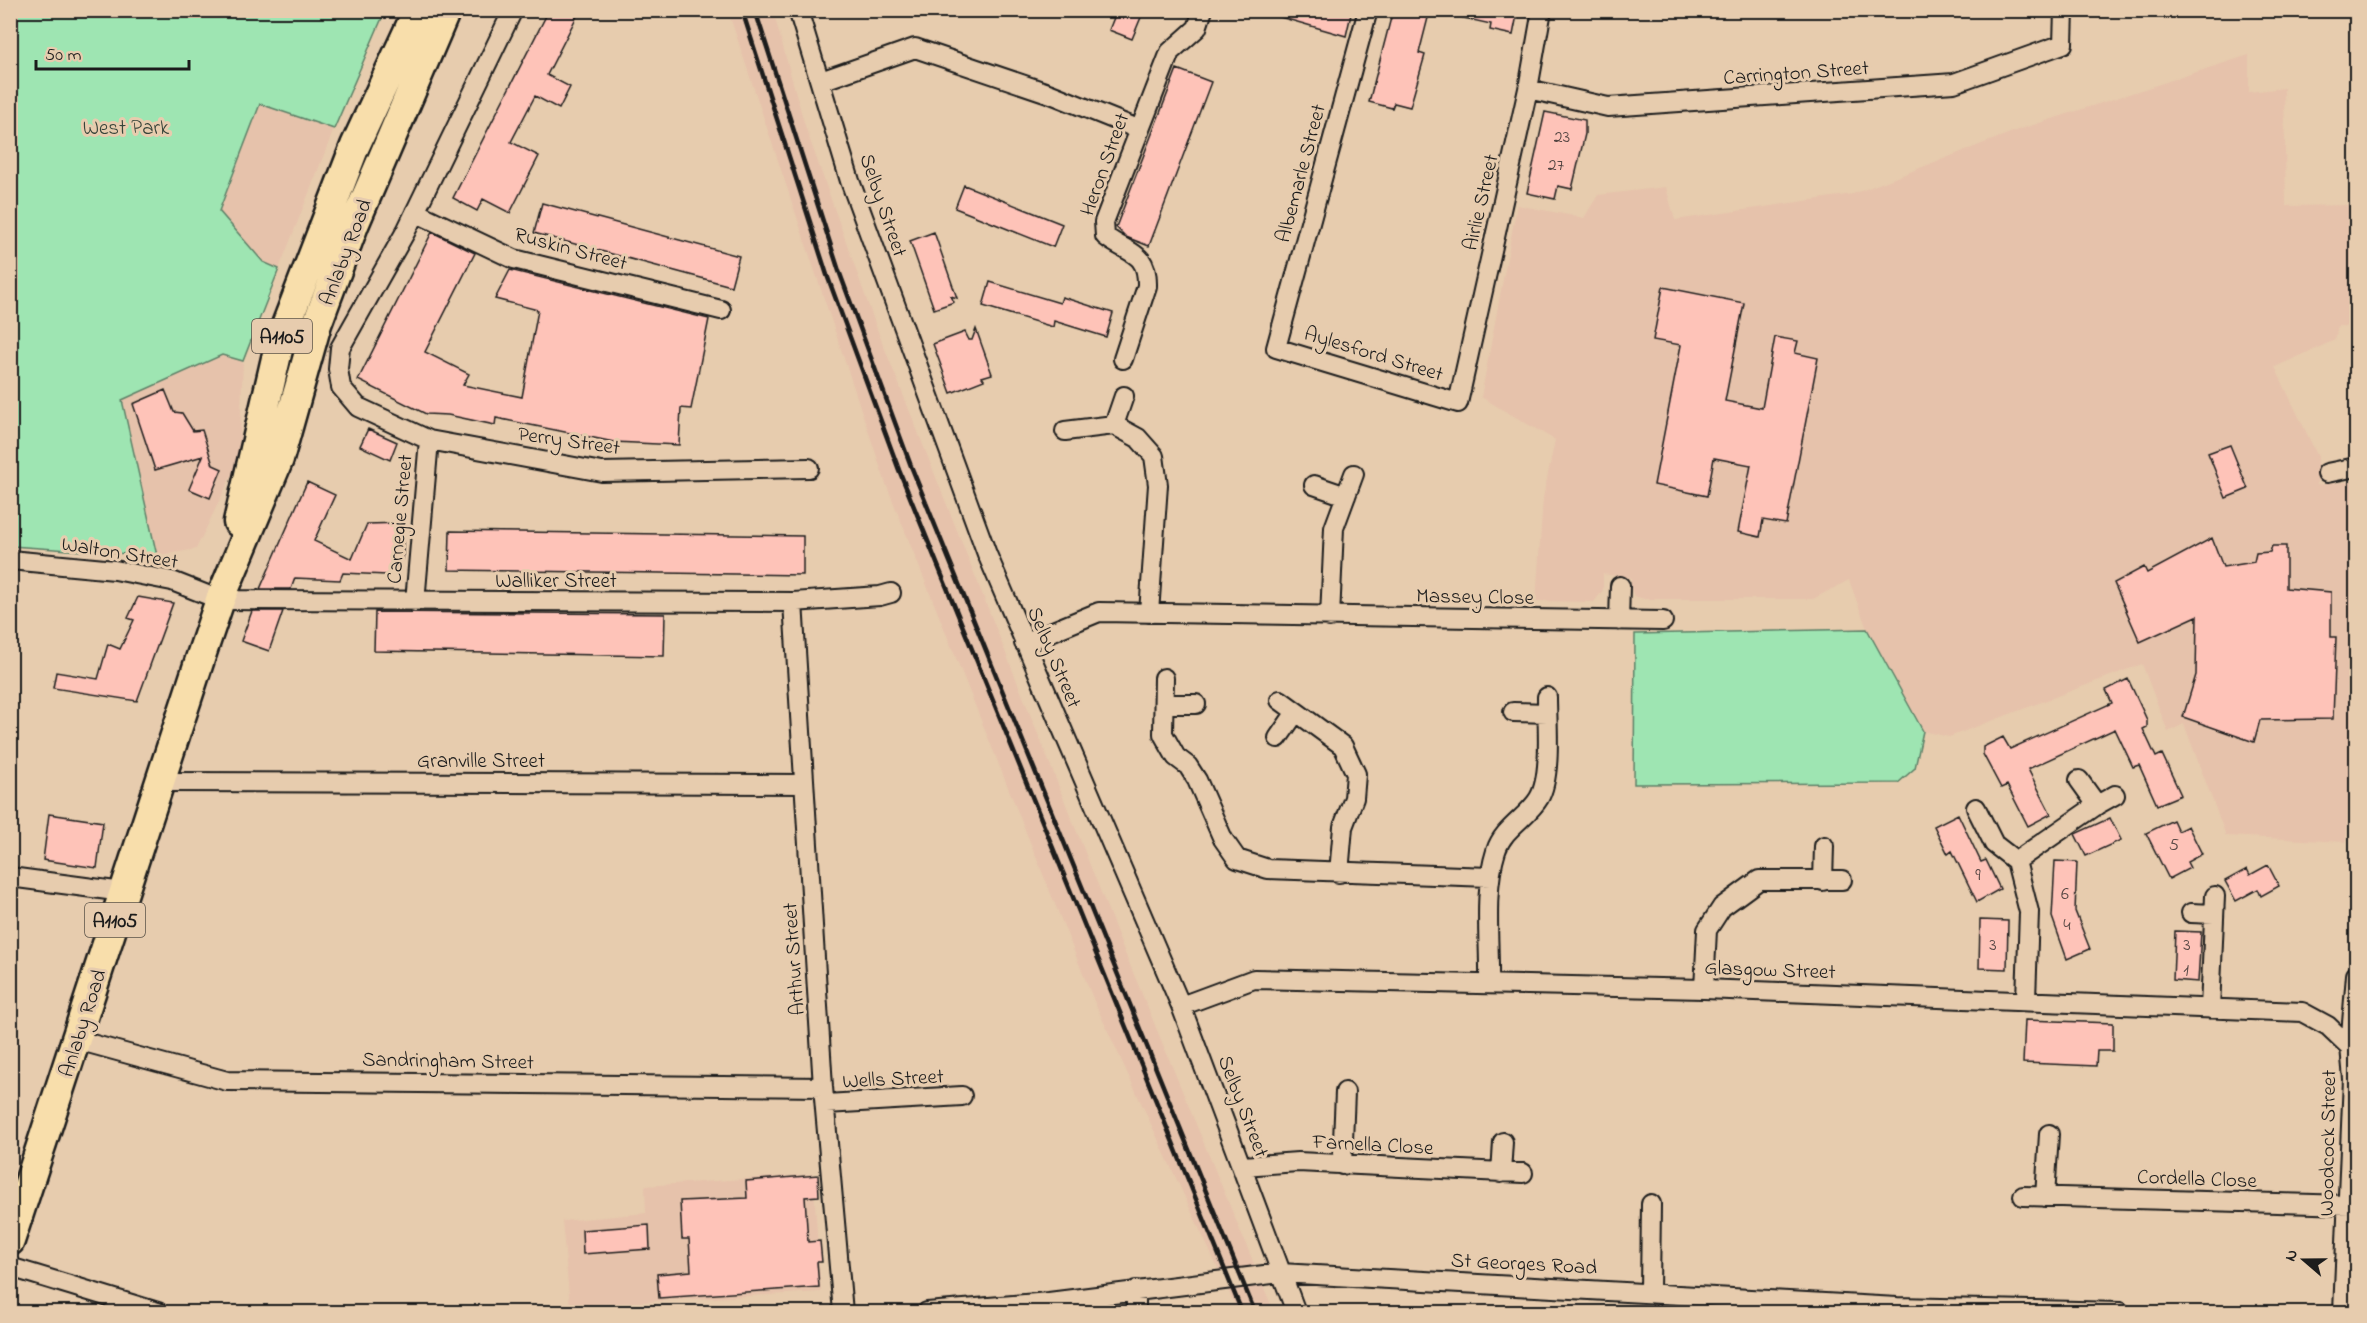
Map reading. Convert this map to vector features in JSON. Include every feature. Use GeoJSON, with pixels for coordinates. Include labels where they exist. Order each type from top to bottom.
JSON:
{"type":"FeatureCollection","features":[{"type":"Feature","properties":{"kind":"main road","name":"Anlaby Road"},"geometry":{"type":"LineString","coordinates":[[220,600],[280,341],[355,146],[386,85],[418,10]]}},
{"type":"Feature","properties":{"kind":"main road","name":"Anlaby Road"},"geometry":{"type":"LineString","coordinates":[[10,1241],[77,1040],[158,782],[220,600],[279,459],[316,324],[354,225],[446,10]]}},
{"type":"Feature","properties":{"kind":"street","name":"Anlaby Road"},"geometry":{"type":"LineString","coordinates":[[341,387],[338,369],[340,348],[414,212],[513,10]]}},
{"type":"Feature","properties":{"kind":"street","name":"Selby Street"},"geometry":{"type":"LineString","coordinates":[[798,10],[850,181],[987,554],[1181,1006],[1296,1312]]}},
{"type":"Feature","properties":{"kind":"street","name":"Heron Street"},"geometry":{"type":"LineString","coordinates":[[1123,359],[1147,286],[1148,274],[1138,255],[1110,240],[1103,229],[1138,129],[1170,52],[1197,28],[1203,10]]}},
{"type":"Feature","properties":{"kind":"street","name":"Albemarle Street"},"geometry":{"type":"LineString","coordinates":[[1276,348],[1368,10]]}},
{"type":"Feature","properties":{"kind":"street","name":"Airlie Street"},"geometry":{"type":"LineString","coordinates":[[1458,403],[1528,89],[1542,10]]}},
{"type":"Feature","properties":{"kind":"street","name":"Carrington Street"},"geometry":{"type":"LineString","coordinates":[[1528,89],[1608,107],[1954,83],[2063,44],[2064,10]]}},
{"type":"Feature","properties":{"kind":"street"},"geometry":{"type":"LineString","coordinates":[[821,81],[915,48],[1052,94],[1138,129]]}},
{"type":"Feature","properties":{"kind":"street","name":"Ruskin Street"},"geometry":{"type":"LineString","coordinates":[[414,212],[514,259],[721,310]]}},
{"type":"Feature","properties":{"kind":"street","name":"Aylesford Street"},"geometry":{"type":"LineString","coordinates":[[1276,348],[1458,403]]}},
{"type":"Feature","properties":{"kind":"street","name":"Perry Street"},"geometry":{"type":"LineString","coordinates":[[341,387],[358,407],[429,440],[602,472],[809,468]]}},
{"type":"Feature","properties":{"kind":"street"},"geometry":{"type":"LineString","coordinates":[[1113,425],[1124,396]]}},
{"type":"Feature","properties":{"kind":"street"},"geometry":{"type":"LineString","coordinates":[[1065,431],[1113,425],[1137,438],[1154,456],[1158,485],[1149,613]]}},
{"type":"Feature","properties":{"kind":"street","name":"Carnegie Street"},"geometry":{"type":"LineString","coordinates":[[415,602],[429,440]]}},
{"type":"Feature","properties":{"kind":"street"},"geometry":{"type":"LineString","coordinates":[[2327,473],[2356,467]]}},
{"type":"Feature","properties":{"kind":"street"},"geometry":{"type":"LineString","coordinates":[[1330,617],[1334,528],[1354,474]]}},
{"type":"Feature","properties":{"kind":"street"},"geometry":{"type":"LineString","coordinates":[[1314,485],[1346,496]]}},
{"type":"Feature","properties":{"kind":"street","name":"Walton Street"},"geometry":{"type":"LineString","coordinates":[[10,560],[115,570],[172,580],[220,600]]}},
{"type":"Feature","properties":{"kind":"street"},"geometry":{"type":"LineString","coordinates":[[1619,621],[1620,586]]}},
{"type":"Feature","properties":{"kind":"street","name":"Walliker Street"},"geometry":{"type":"LineString","coordinates":[[220,600],[793,602],[880,596],[891,593]]}},
{"type":"Feature","properties":{"kind":"street","name":"Arthur Street"},"geometry":{"type":"LineString","coordinates":[[793,602],[825,1095],[843,1312]]}},
{"type":"Feature","properties":{"kind":"street","name":"Massey Close"},"geometry":{"type":"LineString","coordinates":[[1024,643],[1099,612],[1663,621]]}},
{"type":"Feature","properties":{"kind":"street"},"geometry":{"type":"LineString","coordinates":[[1164,678],[1163,734],[1176,757],[1188,766],[1197,780],[1223,839],[1237,859],[1268,869],[1490,877]]}},
{"type":"Feature","properties":{"kind":"street"},"geometry":{"type":"LineString","coordinates":[[1280,700],[1343,746],[1356,774],[1354,798],[1343,827],[1339,873]]}},
{"type":"Feature","properties":{"kind":"street"},"geometry":{"type":"LineString","coordinates":[[1164,704],[1196,704]]}},
{"type":"Feature","properties":{"kind":"street"},"geometry":{"type":"LineString","coordinates":[[1489,984],[1490,877],[1496,848],[1513,826],[1530,811],[1540,796],[1545,777],[1547,705],[1513,712]]}},
{"type":"Feature","properties":{"kind":"street"},"geometry":{"type":"LineString","coordinates":[[1278,738],[1296,712]]}},
{"type":"Feature","properties":{"kind":"street"},"geometry":{"type":"LineString","coordinates":[[2079,780],[2097,805]]}},
{"type":"Feature","properties":{"kind":"street","name":"Granville Street"},"geometry":{"type":"LineString","coordinates":[[158,782],[804,784]]}},
{"type":"Feature","properties":{"kind":"street"},"geometry":{"type":"LineString","coordinates":[[2016,861],[2115,795]]}},
{"type":"Feature","properties":{"kind":"street"},"geometry":{"type":"LineString","coordinates":[[1976,808],[1994,844],[2016,861],[2030,912],[2026,999]]}},
{"type":"Feature","properties":{"kind":"street"},"geometry":{"type":"LineString","coordinates":[[1823,881],[1824,846]]}},
{"type":"Feature","properties":{"kind":"street"},"geometry":{"type":"LineString","coordinates":[[10,878],[123,892]]}},
{"type":"Feature","properties":{"kind":"street"},"geometry":{"type":"LineString","coordinates":[[1704,989],[1707,930],[1722,907],[1759,880],[1842,880]]}},
{"type":"Feature","properties":{"kind":"street"},"geometry":{"type":"LineString","coordinates":[[2192,914],[2215,905],[2210,1009]]}},
{"type":"Feature","properties":{"kind":"street","name":"Woodcock Street"},"geometry":{"type":"LineString","coordinates":[[2343,1312],[2353,1079],[2350,1047],[2356,975]]}},
{"type":"Feature","properties":{"kind":"street","name":"Glasgow Street"},"geometry":{"type":"LineString","coordinates":[[1181,1006],[1254,979],[2026,999],[2302,1012],[2328,1026],[2350,1047]]}},
{"type":"Feature","properties":{"kind":"street","name":"Sandringham Street"},"geometry":{"type":"LineString","coordinates":[[77,1040],[227,1080],[825,1095]]}},
{"type":"Feature","properties":{"kind":"street"},"geometry":{"type":"LineString","coordinates":[[1342,1165],[1345,1092]]}},
{"type":"Feature","properties":{"kind":"street","name":"Wells Street"},"geometry":{"type":"LineString","coordinates":[[825,1095],[962,1096]]}},
{"type":"Feature","properties":{"kind":"street"},"geometry":{"type":"LineString","coordinates":[[2045,1197],[2049,1134]]}},
{"type":"Feature","properties":{"kind":"street"},"geometry":{"type":"LineString","coordinates":[[1501,1173],[1503,1142]]}},
{"type":"Feature","properties":{"kind":"street","name":"Farnella Close"},"geometry":{"type":"LineString","coordinates":[[1243,1166],[1298,1162],[1523,1173]]}},
{"type":"Feature","properties":{"kind":"street","name":"Cordella Close"},"geometry":{"type":"LineString","coordinates":[[2024,1196],[2349,1205]]}},
{"type":"Feature","properties":{"kind":"street"},"geometry":{"type":"LineString","coordinates":[[1650,1292],[1651,1204]]}},
{"type":"Feature","properties":{"kind":"street"},"geometry":{"type":"LineString","coordinates":[[10,1267],[158,1312]]}},
{"type":"Feature","properties":{"kind":"street","name":"St Georges Road"},"geometry":{"type":"LineString","coordinates":[[927,1312],[1048,1302],[1280,1273],[1898,1307],[2120,1312]]}},
{"type":"Feature","properties":{"kind":"street"},"geometry":{"type":"LineString","coordinates":[[1136,1290],[1136,1312]]}},
{"type":"Feature","properties":{"kind":"shaded area"},"geometry":{"type":"Polygon","coordinates":[[[728,11],[773,11],[805,126],[877,329],[1125,953],[1274,1312],[1238,1312],[1094,1001],[886,484],[728,11]]]}},
{"type":"Feature","properties":{"kind":"shaded area"},"geometry":{"type":"Polygon","coordinates":[[[2249,55],[2249,92],[2284,88],[2286,206],[2356,205],[2356,327],[2338,326],[2335,340],[2275,367],[2318,457],[2317,485],[2356,481],[2356,653],[2346,842],[2226,836],[2184,724],[2168,732],[2142,664],[1949,737],[1923,731],[1867,629],[1849,580],[1813,599],[1644,599],[1634,596],[1631,589],[1631,578],[1603,574],[1603,590],[1594,602],[1536,601],[1543,498],[1555,440],[1481,397],[1517,205],[1584,218],[1598,195],[1666,187],[1675,220],[1853,194],[2018,130],[2249,55]]]}},
{"type":"Feature","properties":{"kind":"shaded area"},"geometry":{"type":"Polygon","coordinates":[[[260,104],[334,129],[279,269],[263,262],[219,211],[260,104]]]}},
{"type":"Feature","properties":{"kind":"shaded area"},"geometry":{"type":"Polygon","coordinates":[[[222,355],[243,361],[239,460],[196,549],[157,556],[121,400],[222,355]]]}},
{"type":"Feature","properties":{"kind":"shaded area"},"geometry":{"type":"Polygon","coordinates":[[[813,1174],[821,1292],[570,1306],[562,1221],[646,1213],[645,1186],[813,1174]]]}},
{"type":"Feature","properties":{"kind":"green space","name":"West Park"},"geometry":{"type":"Polygon","coordinates":[[[10,11],[385,11],[334,129],[260,104],[219,211],[263,262],[279,269],[243,361],[222,355],[122,400],[157,556],[11,546],[10,11]]]}},
{"type":"Feature","properties":{"kind":"green space"},"geometry":{"type":"Polygon","coordinates":[[[1867,629],[1923,731],[1915,768],[1898,783],[1634,784],[1635,634],[1867,629]]]}},
{"type":"Feature","properties":{"kind":"building"},"geometry":{"type":"Polygon","coordinates":[[[549,10],[580,10],[547,75],[570,87],[559,109],[535,96],[511,142],[539,156],[510,213],[483,199],[477,211],[453,198],[549,10]]]}},
{"type":"Feature","properties":{"kind":"building"},"geometry":{"type":"Polygon","coordinates":[[[1117,10],[1144,10],[1132,39],[1109,30],[1117,10]]]}},
{"type":"Feature","properties":{"kind":"building"},"geometry":{"type":"Polygon","coordinates":[[[1274,10],[1352,10],[1346,36],[1273,15],[1274,10]]]}},
{"type":"Feature","properties":{"kind":"building"},"geometry":{"type":"Polygon","coordinates":[[[1393,10],[1430,10],[1419,53],[1425,55],[1410,107],[1394,103],[1392,108],[1369,102],[1393,10]]]}},
{"type":"Feature","properties":{"kind":"building"},"geometry":{"type":"Polygon","coordinates":[[[1460,10],[1518,10],[1513,35],[1490,30],[1491,24],[1459,17],[1460,10]]]}},
{"type":"Feature","properties":{"kind":"building"},"geometry":{"type":"Polygon","coordinates":[[[1177,69],[1211,82],[1149,246],[1126,237],[1116,227],[1177,69]]]}},
{"type":"Feature","properties":{"kind":"building"},"geometry":{"type":"Polygon","coordinates":[[[1545,112],[1585,120],[1585,134],[1572,189],[1558,186],[1555,199],[1527,193],[1545,112]]]}},
{"type":"Feature","properties":{"kind":"building"},"geometry":{"type":"Polygon","coordinates":[[[964,185],[1062,224],[1053,247],[955,208],[964,185]]]}},
{"type":"Feature","properties":{"kind":"building"},"geometry":{"type":"Polygon","coordinates":[[[542,203],[739,256],[731,286],[534,233],[542,203]]]}},
{"type":"Feature","properties":{"kind":"building"},"geometry":{"type":"Polygon","coordinates":[[[432,232],[475,253],[425,352],[469,374],[463,385],[522,397],[538,310],[495,299],[510,270],[709,319],[691,409],[681,408],[679,445],[614,442],[496,418],[495,425],[448,415],[426,414],[358,380],[432,232]]]}},
{"type":"Feature","properties":{"kind":"building"},"geometry":{"type":"Polygon","coordinates":[[[934,232],[957,298],[951,296],[954,302],[934,309],[910,241],[934,232]]]}},
{"type":"Feature","properties":{"kind":"building"},"geometry":{"type":"Polygon","coordinates":[[[990,282],[1060,303],[1062,297],[1113,313],[1106,337],[1054,321],[1053,327],[983,306],[990,282]]]}},
{"type":"Feature","properties":{"kind":"building"},"geometry":{"type":"Polygon","coordinates":[[[1663,287],[1744,303],[1725,401],[1762,408],[1775,337],[1798,341],[1795,353],[1818,358],[1786,524],[1763,520],[1760,537],[1738,532],[1751,465],[1714,458],[1707,496],[1654,485],[1681,345],[1653,340],[1663,287]]]}},
{"type":"Feature","properties":{"kind":"building"},"geometry":{"type":"Polygon","coordinates":[[[976,329],[992,374],[982,377],[984,380],[951,393],[933,344],[965,332],[969,340],[972,340],[976,329]]]}},
{"type":"Feature","properties":{"kind":"building"},"geometry":{"type":"Polygon","coordinates":[[[165,390],[174,412],[182,413],[193,431],[202,430],[213,465],[222,469],[210,498],[189,489],[203,456],[155,470],[133,404],[165,390]]]}},
{"type":"Feature","properties":{"kind":"building"},"geometry":{"type":"Polygon","coordinates":[[[368,429],[397,442],[390,460],[360,446],[368,429]]]}},
{"type":"Feature","properties":{"kind":"building"},"geometry":{"type":"Polygon","coordinates":[[[2230,445],[2248,489],[2226,498],[2208,453],[2230,445]]]}},
{"type":"Feature","properties":{"kind":"building"},"geometry":{"type":"Polygon","coordinates":[[[307,482],[335,495],[314,541],[352,559],[367,524],[403,523],[403,558],[387,575],[343,573],[340,580],[295,578],[291,589],[260,589],[307,482]]]}},
{"type":"Feature","properties":{"kind":"building"},"geometry":{"type":"Polygon","coordinates":[[[450,531],[803,536],[803,575],[449,570],[450,531]]]}},
{"type":"Feature","properties":{"kind":"building"},"geometry":{"type":"Polygon","coordinates":[[[2212,538],[2223,567],[2254,562],[2256,553],[2270,552],[2272,546],[2286,546],[2286,588],[2331,592],[2331,637],[2336,637],[2333,719],[2260,720],[2254,742],[2183,717],[2196,675],[2197,616],[2140,642],[2114,583],[2144,567],[2147,573],[2212,538]]]}},
{"type":"Feature","properties":{"kind":"building"},"geometry":{"type":"Polygon","coordinates":[[[138,597],[173,603],[137,701],[53,688],[56,672],[98,679],[108,644],[120,649],[134,620],[128,618],[138,597]]]}},
{"type":"Feature","properties":{"kind":"building"},"geometry":{"type":"Polygon","coordinates":[[[252,611],[283,611],[269,651],[241,641],[252,611]]]}},
{"type":"Feature","properties":{"kind":"building"},"geometry":{"type":"Polygon","coordinates":[[[375,612],[665,614],[664,656],[374,651],[375,612]]]}},
{"type":"Feature","properties":{"kind":"building"},"geometry":{"type":"Polygon","coordinates":[[[2128,679],[2147,720],[2147,727],[2143,729],[2156,757],[2162,754],[2181,795],[2157,805],[2139,765],[2133,767],[2115,729],[2028,769],[2051,814],[2028,826],[2007,785],[2001,788],[1983,754],[1983,747],[2003,737],[2010,749],[2112,703],[2106,690],[2128,679]]]}},
{"type":"Feature","properties":{"kind":"building"},"geometry":{"type":"Polygon","coordinates":[[[49,814],[103,822],[97,868],[43,860],[49,814]]]}},
{"type":"Feature","properties":{"kind":"building"},"geometry":{"type":"Polygon","coordinates":[[[1958,814],[1981,862],[1986,860],[2000,889],[1977,902],[1952,851],[1948,854],[1934,826],[1958,814]]]}},
{"type":"Feature","properties":{"kind":"building"},"geometry":{"type":"Polygon","coordinates":[[[2110,818],[2121,840],[2086,856],[2075,834],[2110,818]]]}},
{"type":"Feature","properties":{"kind":"building"},"geometry":{"type":"Polygon","coordinates":[[[2173,820],[2178,831],[2188,826],[2202,854],[2187,862],[2190,868],[2169,879],[2146,833],[2173,820]]]}},
{"type":"Feature","properties":{"kind":"building"},"geometry":{"type":"Polygon","coordinates":[[[2055,861],[2077,862],[2075,911],[2090,949],[2067,959],[2052,917],[2055,861]]]}},
{"type":"Feature","properties":{"kind":"building"},"geometry":{"type":"Polygon","coordinates":[[[2268,865],[2279,886],[2261,896],[2258,889],[2236,901],[2225,881],[2247,869],[2250,875],[2268,865]]]}},
{"type":"Feature","properties":{"kind":"building"},"geometry":{"type":"Polygon","coordinates":[[[1980,920],[2008,921],[2007,969],[1979,968],[1980,920]]]}},
{"type":"Feature","properties":{"kind":"building"},"geometry":{"type":"Polygon","coordinates":[[[2175,931],[2201,932],[2198,982],[2173,980],[2175,931]]]}},
{"type":"Feature","properties":{"kind":"building"},"geometry":{"type":"Polygon","coordinates":[[[2025,1020],[2113,1023],[2113,1051],[2097,1051],[2096,1066],[2023,1063],[2025,1020]]]}},
{"type":"Feature","properties":{"kind":"building"},"geometry":{"type":"Polygon","coordinates":[[[818,1175],[819,1196],[805,1197],[808,1242],[820,1241],[822,1262],[817,1262],[819,1287],[659,1298],[657,1274],[691,1271],[689,1239],[682,1239],[680,1201],[747,1198],[746,1181],[818,1175]]]}},
{"type":"Feature","properties":{"kind":"building"},"geometry":{"type":"Polygon","coordinates":[[[649,1225],[650,1249],[583,1254],[582,1230],[649,1225]]]}},
{"type":"Feature","properties":{"kind":"railway"},"geometry":{"type":"LineString","coordinates":[[742,10],[827,275],[899,470],[1242,1312]]}},
{"type":"Feature","properties":{"kind":"railway"},"geometry":{"type":"LineString","coordinates":[[755,10],[839,271],[911,466],[1255,1312]]}}]}
